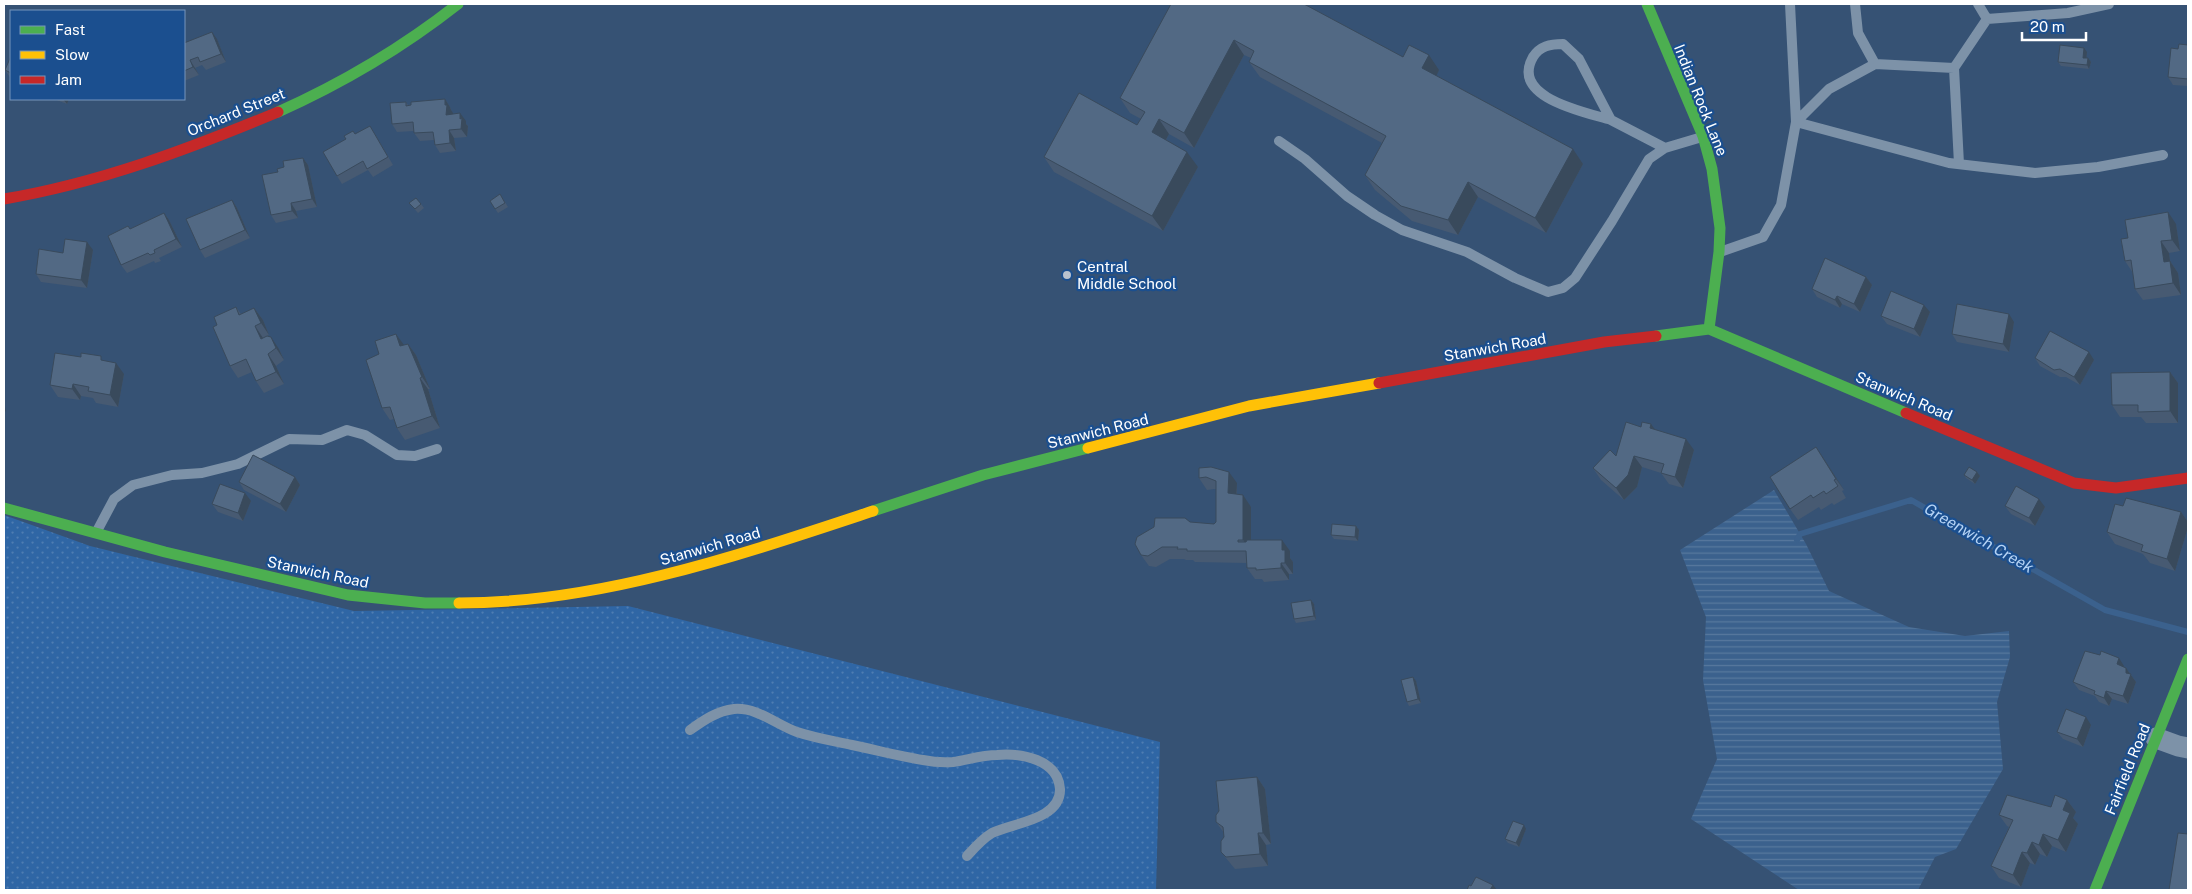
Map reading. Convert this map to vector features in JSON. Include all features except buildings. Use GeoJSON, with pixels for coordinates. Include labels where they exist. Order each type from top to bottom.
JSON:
{"type":"FeatureCollection","features":[{"type":"Feature","properties":{"kind":"street","name":"Orchard Street"},"geometry":{"type":"LineString","coordinates":[[4,199],[48,192],[111,176],[287,108],[371,66],[426,29],[458,4]]}},
{"type":"Feature","properties":{"kind":"street","name":"Indian Rock Lane"},"geometry":{"type":"LineString","coordinates":[[1647,4],[1702,136],[1712,169],[1720,228],[1719,252],[1709,329]]}},
{"type":"Feature","properties":{"kind":"street","name":"Stanwich Road"},"geometry":{"type":"LineString","coordinates":[[4,508],[95,534],[278,580],[371,598],[456,604],[557,595],[634,583],[699,566],[786,540],[984,475],[1240,409],[1604,342],[1709,329],[2074,483],[2094,487],[2116,488],[2188,478]]}},
{"type":"Feature","properties":{"kind":"street","name":"Fairfield Road"},"geometry":{"type":"LineString","coordinates":[[2095,890],[2188,661]]}},
{"type":"Feature","properties":{"kind":"street"},"geometry":{"type":"LineString","coordinates":[[2156,738],[2188,748]]}},
{"type":"Feature","properties":{"kind":"lane"},"geometry":{"type":"LineString","coordinates":[[1719,252],[1763,237],[1781,206],[1796,122],[1790,4]]}},
{"type":"Feature","properties":{"kind":"lane"},"geometry":{"type":"LineString","coordinates":[[1855,4],[1858,33],[1875,64]]}},
{"type":"Feature","properties":{"kind":"lane"},"geometry":{"type":"LineString","coordinates":[[1978,4],[1987,19]]}},
{"type":"Feature","properties":{"kind":"lane"},"geometry":{"type":"LineString","coordinates":[[1987,19],[2068,13],[2110,4]]}},
{"type":"Feature","properties":{"kind":"lane"},"geometry":{"type":"LineString","coordinates":[[1959,164],[1954,68],[1987,19]]}},
{"type":"Feature","properties":{"kind":"lane"},"geometry":{"type":"LineString","coordinates":[[1611,120],[1579,59],[1563,44],[1550,44],[1537,50],[1530,63],[1531,82],[1537,91],[1550,100],[1611,120],[1665,148]]}},
{"type":"Feature","properties":{"kind":"lane"},"geometry":{"type":"LineString","coordinates":[[1796,122],[1829,90],[1875,64],[1954,68]]}},
{"type":"Feature","properties":{"kind":"lane"},"geometry":{"type":"LineString","coordinates":[[1796,122],[1870,143],[1959,164],[2035,173],[2098,167],[2163,155]]}},
{"type":"Feature","properties":{"kind":"lane"},"geometry":{"type":"LineString","coordinates":[[1279,141],[1304,159],[1347,196],[1374,215],[1402,230],[1467,252],[1515,278],[1548,292],[1563,288],[1575,278],[1612,221],[1649,158],[1665,148],[1702,136]]}},
{"type":"Feature","properties":{"kind":"lane"},"geometry":{"type":"LineString","coordinates":[[95,534],[114,499],[133,485],[172,475],[202,473],[238,464],[289,439],[322,440],[347,430],[365,435],[398,455],[415,456],[437,449]]}},
{"type":"Feature","properties":{"kind":"lane"},"geometry":{"type":"LineString","coordinates":[[690,730],[712,715],[735,709],[752,711],[795,732],[822,740],[891,754],[936,762],[952,762],[998,754],[1038,760],[1051,768],[1059,781],[1058,801],[1048,811],[1032,821],[993,833],[980,841],[967,856]]}},
{"type":"Feature","properties":{"kind":"shaded area"},"geometry":{"type":"Polygon","coordinates":[[[1774,490],[1806,544],[1829,591],[1909,627],[1965,636],[2009,631],[2010,657],[1997,702],[2003,769],[1956,849],[1935,857],[1918,890],[1799,890],[1691,819],[1717,759],[1703,680],[1706,617],[1680,550],[1774,490]]]}},
{"type":"Feature","properties":{"kind":"shaded area"},"geometry":{"type":"Polygon","coordinates":[[[4,515],[90,546],[354,611],[628,606],[1160,742],[1156,890],[4,890],[4,515]]]}},
{"type":"Feature","properties":{"kind":"waterway","name":"Greenwich Creek"},"geometry":{"type":"LineString","coordinates":[[1797,540],[1800,534],[1911,500],[2105,610],[2188,632]]}},
{"type":"Feature","properties":{"kind":"traffic: fast"},"geometry":{"type":"LineString","coordinates":[[278,112],[326,89],[371,64],[394,50],[458,4]]}},
{"type":"Feature","properties":{"kind":"traffic: fast"},"geometry":{"type":"LineString","coordinates":[[1647,4],[1703,136],[1712,169],[1720,228],[1719,252],[1709,329]]}},
{"type":"Feature","properties":{"kind":"traffic: fast"},"geometry":{"type":"LineString","coordinates":[[1656,336],[1709,329],[1906,413]]}},
{"type":"Feature","properties":{"kind":"traffic: fast"},"geometry":{"type":"LineString","coordinates":[[873,511],[983,475],[1088,448]]}},
{"type":"Feature","properties":{"kind":"traffic: fast"},"geometry":{"type":"LineString","coordinates":[[4,508],[165,552],[348,595],[425,603],[459,603]]}},
{"type":"Feature","properties":{"kind":"traffic: fast"},"geometry":{"type":"LineString","coordinates":[[2095,890],[2188,659]]}},
{"type":"Feature","properties":{"kind":"traffic: slow"},"geometry":{"type":"LineString","coordinates":[[1088,448],[1249,406],[1379,383]]}},
{"type":"Feature","properties":{"kind":"traffic: slow"},"geometry":{"type":"LineString","coordinates":[[459,603],[512,601],[564,595],[669,574],[772,544],[873,511]]}},
{"type":"Feature","properties":{"kind":"traffic: jam"},"geometry":{"type":"LineString","coordinates":[[4,199],[74,184],[109,174],[177,152],[278,112]]}},
{"type":"Feature","properties":{"kind":"traffic: jam"},"geometry":{"type":"LineString","coordinates":[[1379,383],[1604,342],[1656,336]]}},
{"type":"Feature","properties":{"kind":"traffic: jam"},"geometry":{"type":"LineString","coordinates":[[1906,413],[2074,483],[2116,488],[2188,478]]}},
{"type":"Feature","properties":{"kind":"place","name":"Central Middle School"},"geometry":{"type":"Point","coordinates":[1067,275]}}]}
